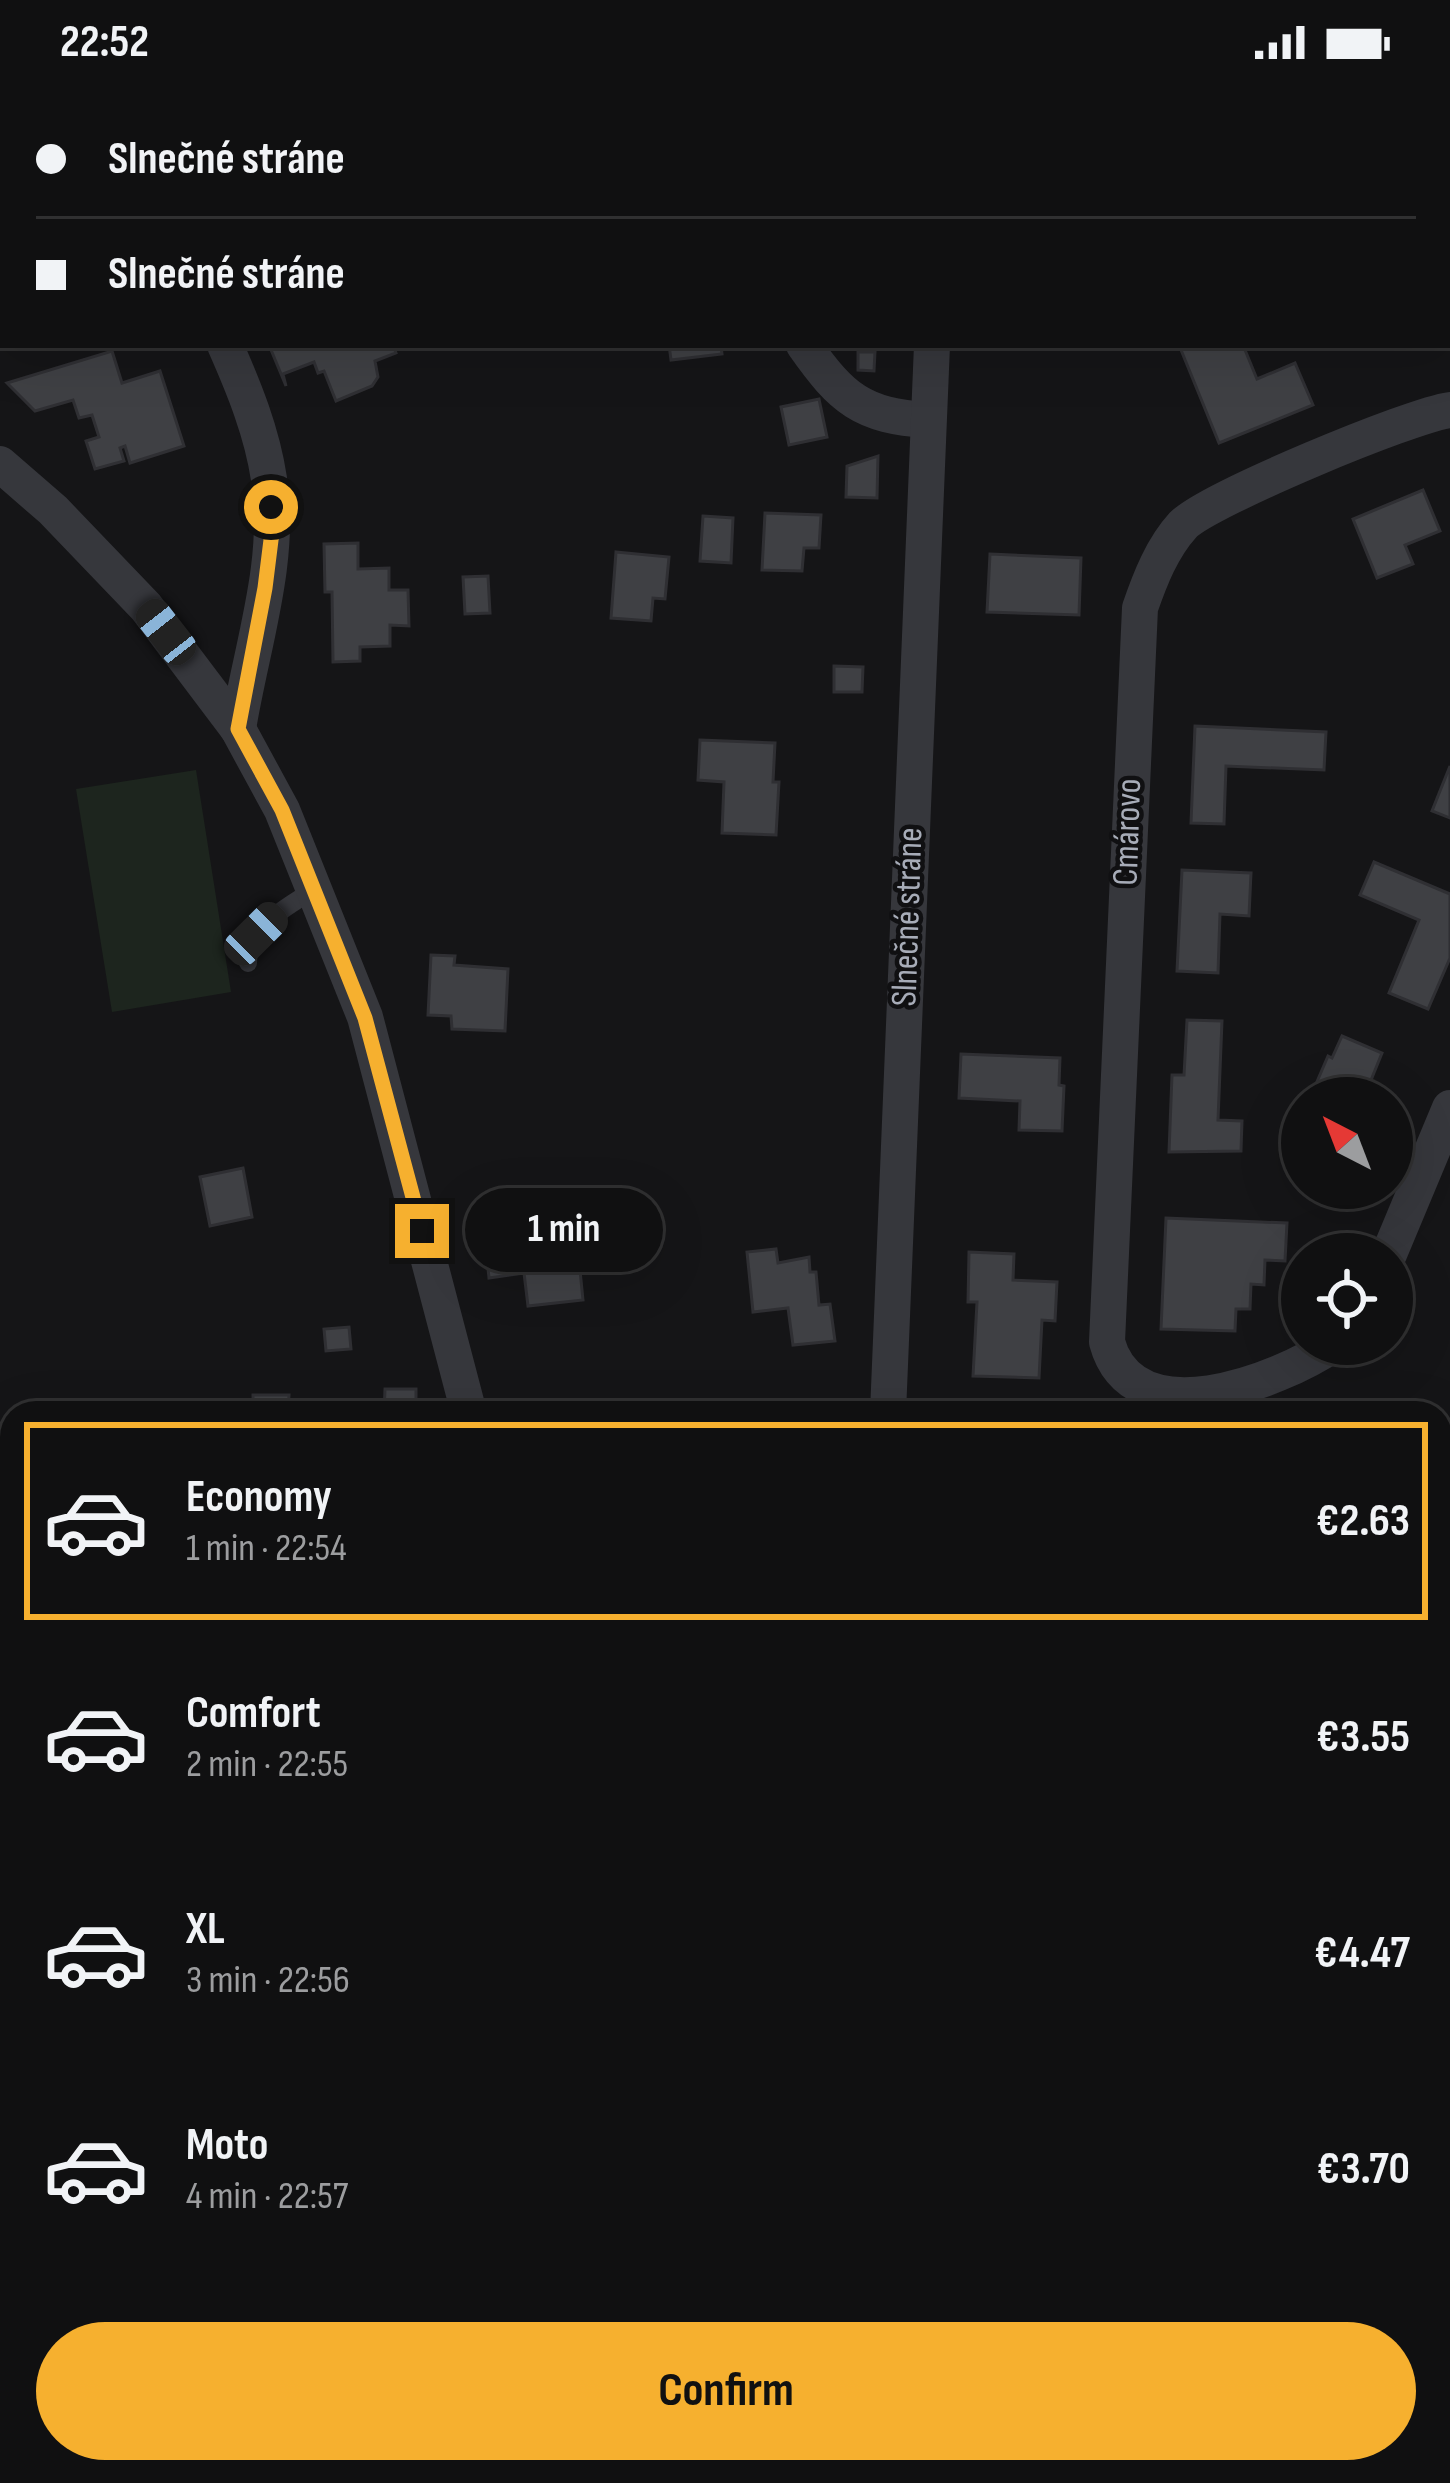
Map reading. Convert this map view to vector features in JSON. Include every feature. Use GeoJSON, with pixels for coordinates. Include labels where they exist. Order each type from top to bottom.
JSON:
{"type":"FeatureCollection","features":[{"type":"Feature","properties":{"kind":"street"},"geometry":{"type":"LineString","coordinates":[[226,348],[259,430],[270,482],[272,532],[238,729]]}},
{"type":"Feature","properties":{"kind":"street"},"geometry":{"type":"LineString","coordinates":[[807,348],[850,400],[884,418],[928,420]]}},
{"type":"Feature","properties":{"kind":"street","name":"Slnečné stráne"},"geometry":{"type":"LineString","coordinates":[[888,1401],[932,348]]}},
{"type":"Feature","properties":{"kind":"street","name":"Cmárovo"},"geometry":{"type":"LineString","coordinates":[[1296,1365],[1181,1398],[1156,1394],[1135,1382],[1112,1361],[1107,1342],[1140,608],[1165,550],[1184,524],[1215,502],[1415,419],[1450,410]]}},
{"type":"Feature","properties":{"kind":"street"},"geometry":{"type":"LineString","coordinates":[[0,464],[53,510],[146,607],[238,729],[282,810],[365,1018],[466,1401]]}},
{"type":"Feature","properties":{"kind":"street"},"geometry":{"type":"LineString","coordinates":[[1398,1233],[1450,1108]]}},
{"type":"Feature","properties":{"kind":"lane"},"geometry":{"type":"LineString","coordinates":[[248,963],[248,947],[256,934],[315,889]]}},
{"type":"Feature","properties":{"kind":"shaded area"},"geometry":{"type":"Polygon","coordinates":[[[196,770],[231,992],[112,1012],[76,789],[196,770]]]}},
{"type":"Feature","properties":{"kind":"building"},"geometry":{"type":"Polygon","coordinates":[[[270,348],[394,348],[396,353],[375,361],[378,377],[372,386],[336,401],[324,371],[318,373],[314,362],[283,374],[286,386],[270,348]]]}},
{"type":"Feature","properties":{"kind":"building"},"geometry":{"type":"Polygon","coordinates":[[[669,348],[721,348],[722,354],[671,360],[669,348]]]}},
{"type":"Feature","properties":{"kind":"building"},"geometry":{"type":"Polygon","coordinates":[[[1180,348],[1244,348],[1257,379],[1295,363],[1313,405],[1219,443],[1180,348]]]}},
{"type":"Feature","properties":{"kind":"building"},"geometry":{"type":"Polygon","coordinates":[[[112,351],[122,383],[160,371],[184,446],[130,463],[125,446],[120,448],[124,461],[95,469],[86,441],[99,437],[92,415],[79,418],[73,400],[35,411],[7,383],[112,351]]]}},
{"type":"Feature","properties":{"kind":"building"},"geometry":{"type":"Polygon","coordinates":[[[858,352],[875,352],[874,371],[858,370],[858,352]]]}},
{"type":"Feature","properties":{"kind":"building"},"geometry":{"type":"Polygon","coordinates":[[[819,399],[827,437],[789,445],[781,407],[819,399]]]}},
{"type":"Feature","properties":{"kind":"building"},"geometry":{"type":"Polygon","coordinates":[[[878,456],[877,498],[846,497],[847,466],[878,456]]]}},
{"type":"Feature","properties":{"kind":"building"},"geometry":{"type":"Polygon","coordinates":[[[1423,490],[1440,531],[1405,545],[1413,564],[1377,578],[1353,519],[1423,490]]]}},
{"type":"Feature","properties":{"kind":"building"},"geometry":{"type":"Polygon","coordinates":[[[765,513],[821,515],[819,548],[804,548],[802,571],[762,570],[765,513]]]}},
{"type":"Feature","properties":{"kind":"building"},"geometry":{"type":"Polygon","coordinates":[[[703,516],[733,518],[731,563],[700,561],[703,516]]]}},
{"type":"Feature","properties":{"kind":"building"},"geometry":{"type":"Polygon","coordinates":[[[358,543],[358,569],[389,568],[389,590],[408,590],[409,626],[390,625],[390,646],[360,647],[360,661],[333,662],[332,592],[325,592],[324,544],[358,543]]]}},
{"type":"Feature","properties":{"kind":"building"},"geometry":{"type":"Polygon","coordinates":[[[616,552],[669,557],[665,599],[653,598],[651,621],[611,618],[616,552]]]}},
{"type":"Feature","properties":{"kind":"building"},"geometry":{"type":"Polygon","coordinates":[[[990,554],[1081,558],[1079,615],[987,612],[990,554]]]}},
{"type":"Feature","properties":{"kind":"building"},"geometry":{"type":"Polygon","coordinates":[[[488,576],[490,613],[465,614],[463,577],[488,576]]]}},
{"type":"Feature","properties":{"kind":"building"},"geometry":{"type":"Polygon","coordinates":[[[834,666],[863,667],[862,692],[834,692],[834,666]]]}},
{"type":"Feature","properties":{"kind":"building"},"geometry":{"type":"Polygon","coordinates":[[[1195,726],[1326,732],[1324,770],[1226,766],[1224,824],[1191,823],[1195,726]]]}},
{"type":"Feature","properties":{"kind":"building"},"geometry":{"type":"Polygon","coordinates":[[[700,740],[775,743],[776,835],[722,833],[724,782],[698,780],[700,740]]]}},
{"type":"Feature","properties":{"kind":"building"},"geometry":{"type":"Polygon","coordinates":[[[1450,766],[1450,818],[1432,811],[1450,766]]]}},
{"type":"Feature","properties":{"kind":"building"},"geometry":{"type":"Polygon","coordinates":[[[1374,862],[1450,894],[1450,958],[1428,1009],[1389,993],[1419,920],[1360,895],[1374,862]]]}},
{"type":"Feature","properties":{"kind":"building"},"geometry":{"type":"Polygon","coordinates":[[[1182,870],[1251,873],[1249,916],[1220,914],[1218,973],[1177,971],[1182,870]]]}},
{"type":"Feature","properties":{"kind":"building"},"geometry":{"type":"Polygon","coordinates":[[[431,955],[455,956],[454,965],[508,969],[505,1031],[452,1029],[451,1016],[428,1015],[431,955]]]}},
{"type":"Feature","properties":{"kind":"building"},"geometry":{"type":"Polygon","coordinates":[[[1187,1020],[1222,1021],[1218,1120],[1242,1121],[1241,1151],[1169,1152],[1172,1075],[1184,1075],[1187,1020]]]}},
{"type":"Feature","properties":{"kind":"building"},"geometry":{"type":"Polygon","coordinates":[[[1342,1036],[1382,1053],[1372,1077],[1319,1077],[1328,1056],[1332,1058],[1342,1036]]]}},
{"type":"Feature","properties":{"kind":"building"},"geometry":{"type":"Polygon","coordinates":[[[961,1054],[1060,1058],[1062,1131],[1019,1130],[1020,1101],[959,1098],[961,1054]]]}},
{"type":"Feature","properties":{"kind":"building"},"geometry":{"type":"Polygon","coordinates":[[[243,1168],[252,1217],[210,1226],[200,1177],[243,1168]]]}},
{"type":"Feature","properties":{"kind":"building"},"geometry":{"type":"Polygon","coordinates":[[[1166,1218],[1287,1223],[1286,1233],[1281,1233],[1281,1261],[1265,1260],[1264,1285],[1251,1284],[1250,1309],[1236,1309],[1235,1331],[1161,1329],[1166,1218]]]}},
{"type":"Feature","properties":{"kind":"building"},"geometry":{"type":"Polygon","coordinates":[[[583,1229],[584,1246],[593,1253],[580,1270],[583,1300],[528,1306],[524,1273],[489,1278],[485,1240],[583,1229]]]}},
{"type":"Feature","properties":{"kind":"building"},"geometry":{"type":"Polygon","coordinates":[[[776,1249],[778,1263],[809,1257],[810,1272],[816,1272],[819,1305],[830,1304],[835,1341],[793,1345],[788,1308],[753,1312],[747,1252],[776,1249]]]}},
{"type":"Feature","properties":{"kind":"building"},"geometry":{"type":"Polygon","coordinates":[[[969,1252],[1014,1254],[1013,1280],[1057,1282],[1055,1321],[1042,1320],[1039,1378],[973,1376],[977,1302],[968,1302],[969,1252]]]}},
{"type":"Feature","properties":{"kind":"building"},"geometry":{"type":"Polygon","coordinates":[[[349,1327],[351,1349],[326,1351],[324,1329],[349,1327]]]}},
{"type":"Feature","properties":{"kind":"building"},"geometry":{"type":"Polygon","coordinates":[[[385,1389],[416,1389],[416,1401],[384,1401],[385,1389]]]}},
{"type":"Feature","properties":{"kind":"building"},"geometry":{"type":"Polygon","coordinates":[[[253,1395],[289,1395],[289,1401],[253,1401],[253,1395]]]}},
{"type":"Feature","properties":{"kind":"route"},"geometry":{"type":"LineString","coordinates":[[271,507],[265,588],[238,729],[282,810],[365,1018],[422,1231]]}}]}
